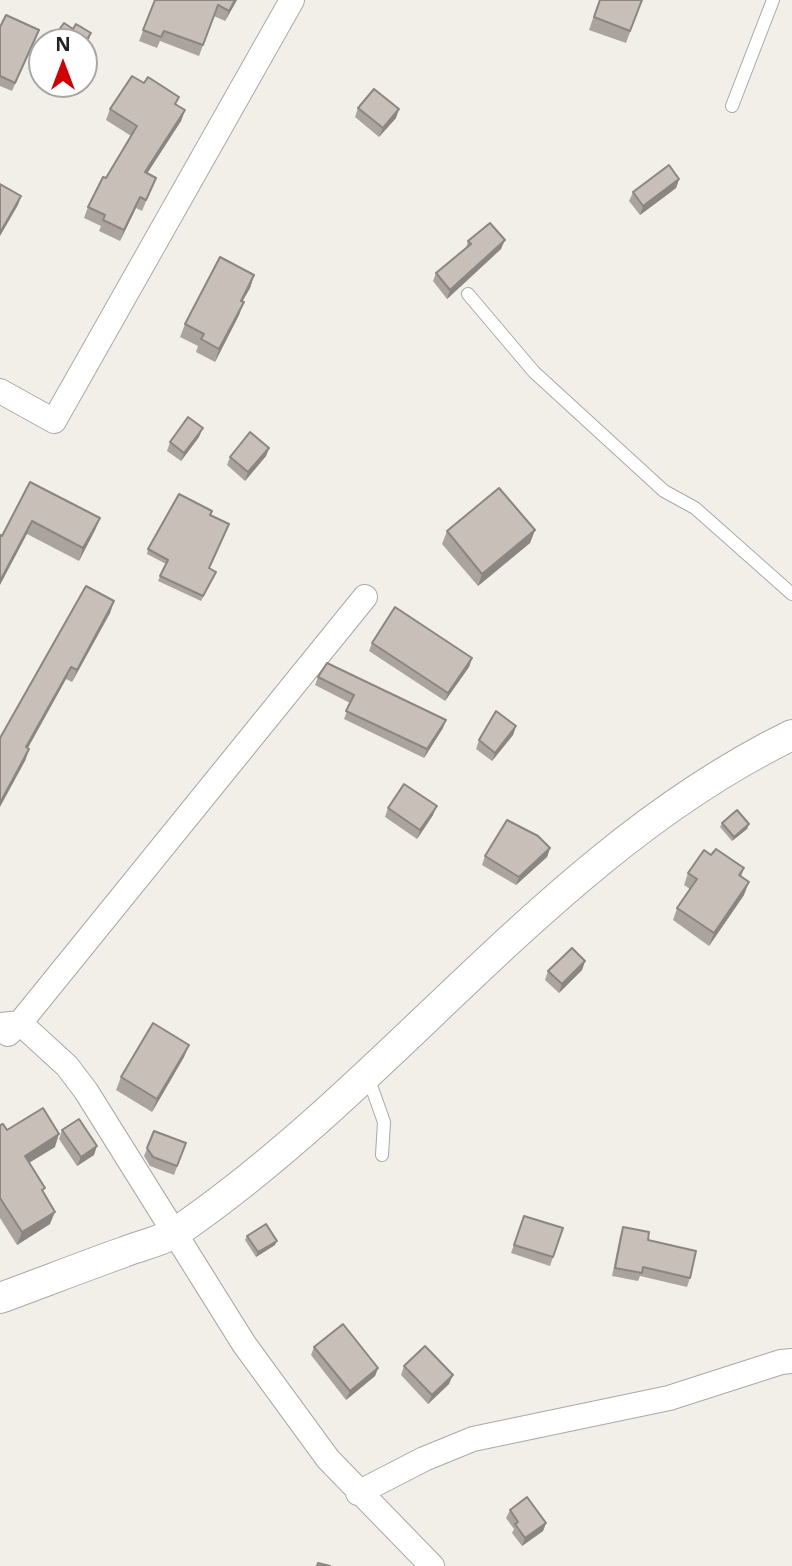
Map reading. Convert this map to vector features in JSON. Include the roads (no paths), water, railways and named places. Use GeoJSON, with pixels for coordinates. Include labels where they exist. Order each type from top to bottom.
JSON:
{"type":"FeatureCollection","features":[{"type":"Feature","properties":{"kind":"street"},"geometry":{"type":"LineString","coordinates":[[0,391],[54,421],[292,0]]}},
{"type":"Feature","properties":{"kind":"street"},"geometry":{"type":"LineString","coordinates":[[0,1041],[10,1024],[365,597]]}},
{"type":"Feature","properties":{"kind":"street"},"geometry":{"type":"LineString","coordinates":[[0,1298],[175,1233],[314,1126],[521,930],[610,852],[726,770],[792,735]]}},
{"type":"Feature","properties":{"kind":"street"},"geometry":{"type":"LineString","coordinates":[[10,1024],[66,1066],[86,1091],[244,1343],[328,1459],[358,1493],[432,1566]]}},
{"type":"Feature","properties":{"kind":"street"},"geometry":{"type":"LineString","coordinates":[[358,1493],[424,1459],[473,1439],[669,1398],[781,1362],[792,1362]]}},
{"type":"Feature","properties":{"kind":"lane"},"geometry":{"type":"LineString","coordinates":[[732,106],[773,0]]}},
{"type":"Feature","properties":{"kind":"lane"},"geometry":{"type":"LineString","coordinates":[[468,294],[544,382],[664,491],[695,508],[792,594]]}},
{"type":"Feature","properties":{"kind":"lane"},"geometry":{"type":"LineString","coordinates":[[368,1077],[384,1122],[382,1155]]}}]}
